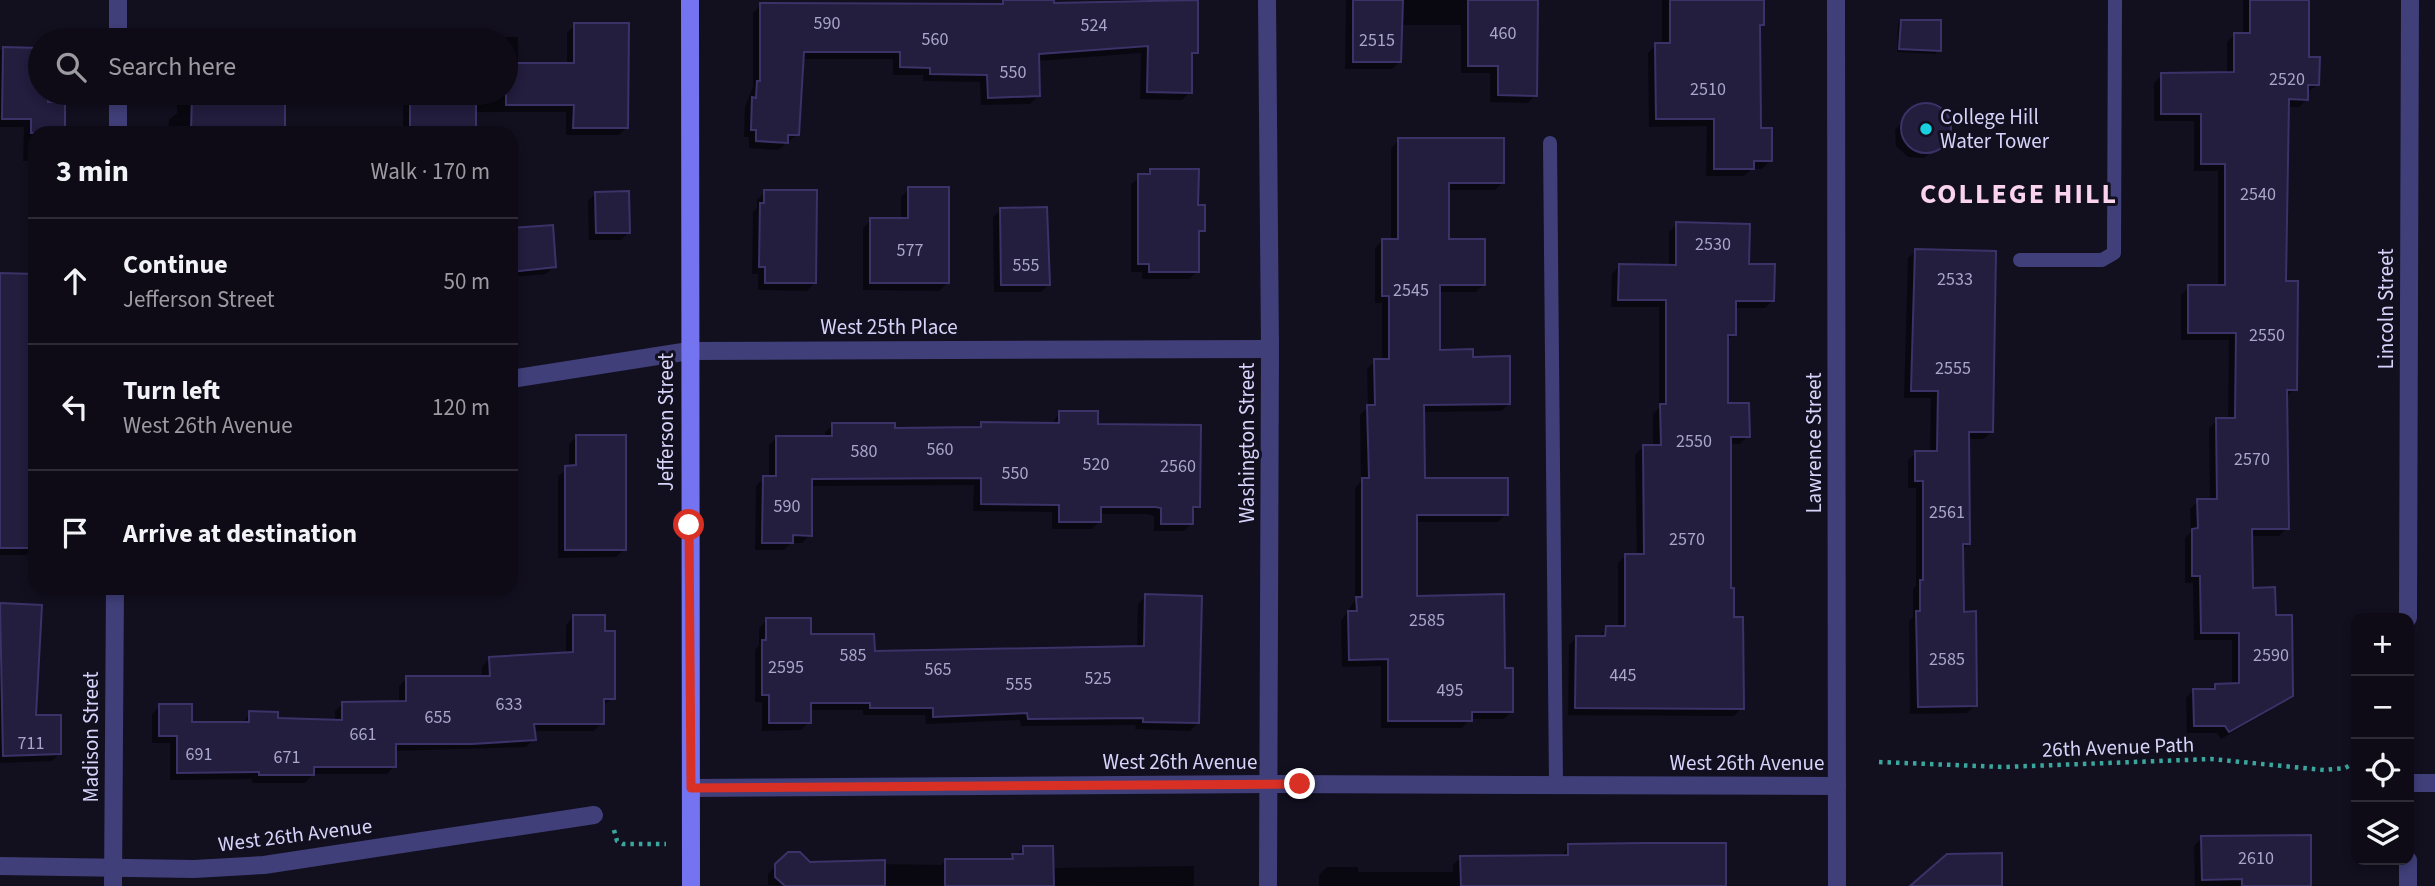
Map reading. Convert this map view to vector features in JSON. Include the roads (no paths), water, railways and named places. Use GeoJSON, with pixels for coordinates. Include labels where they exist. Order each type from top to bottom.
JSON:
{"type":"FeatureCollection","features":[{"type":"Feature","properties":{"kind":"street"},"geometry":{"type":"LineString","coordinates":[[118,0],[118,28]]}},
{"type":"Feature","properties":{"kind":"street","name":"Jefferson Street"},"geometry":{"type":"LineString","coordinates":[[690,0],[691,886]]}},
{"type":"Feature","properties":{"kind":"street","name":"Washington Street"},"geometry":{"type":"LineString","coordinates":[[1267,0],[1270,349],[1268,886]]}},
{"type":"Feature","properties":{"kind":"street","name":"Lawrence Street"},"geometry":{"type":"LineString","coordinates":[[1836,0],[1837,886]]}},
{"type":"Feature","properties":{"kind":"street","name":"Lincoln Street"},"geometry":{"type":"LineString","coordinates":[[2408,613],[2410,0]]}},
{"type":"Feature","properties":{"kind":"street"},"geometry":{"type":"LineString","coordinates":[[118,105],[118,126]]}},
{"type":"Feature","properties":{"kind":"street","name":"West 25th Place"},"geometry":{"type":"LineString","coordinates":[[518,378],[689,351],[1270,349]]}},
{"type":"Feature","properties":{"kind":"street","name":"Madison Street"},"geometry":{"type":"LineString","coordinates":[[113,886],[115,595]]}},
{"type":"Feature","properties":{"kind":"street"},"geometry":{"type":"LineString","coordinates":[[2414,783],[2435,783]]}},
{"type":"Feature","properties":{"kind":"street","name":"West 26th Avenue"},"geometry":{"type":"LineString","coordinates":[[691,788],[1268,784],[1837,786]]}},
{"type":"Feature","properties":{"kind":"street","name":"West 26th Avenue"},"geometry":{"type":"LineString","coordinates":[[0,866],[194,869],[264,864],[594,815]]}},
{"type":"Feature","properties":{"kind":"street"},"geometry":{"type":"LineString","coordinates":[[2408,865],[2408,886]]}},
{"type":"Feature","properties":{"kind":"lane"},"geometry":{"type":"LineString","coordinates":[[2020,261],[2102,261],[2114,253],[2115,0]]}},
{"type":"Feature","properties":{"kind":"lane"},"geometry":{"type":"LineString","coordinates":[[1550,143],[1556,784]]}},
{"type":"Feature","properties":{"kind":"place","name":"College Hill Water Tower"},"geometry":{"type":"Point","coordinates":[1926,129]}},
{"type":"Feature","properties":{"kind":"district","name":"COLLEGE HILL"},"geometry":{"type":"Point","coordinates":[2019,193]}}]}
